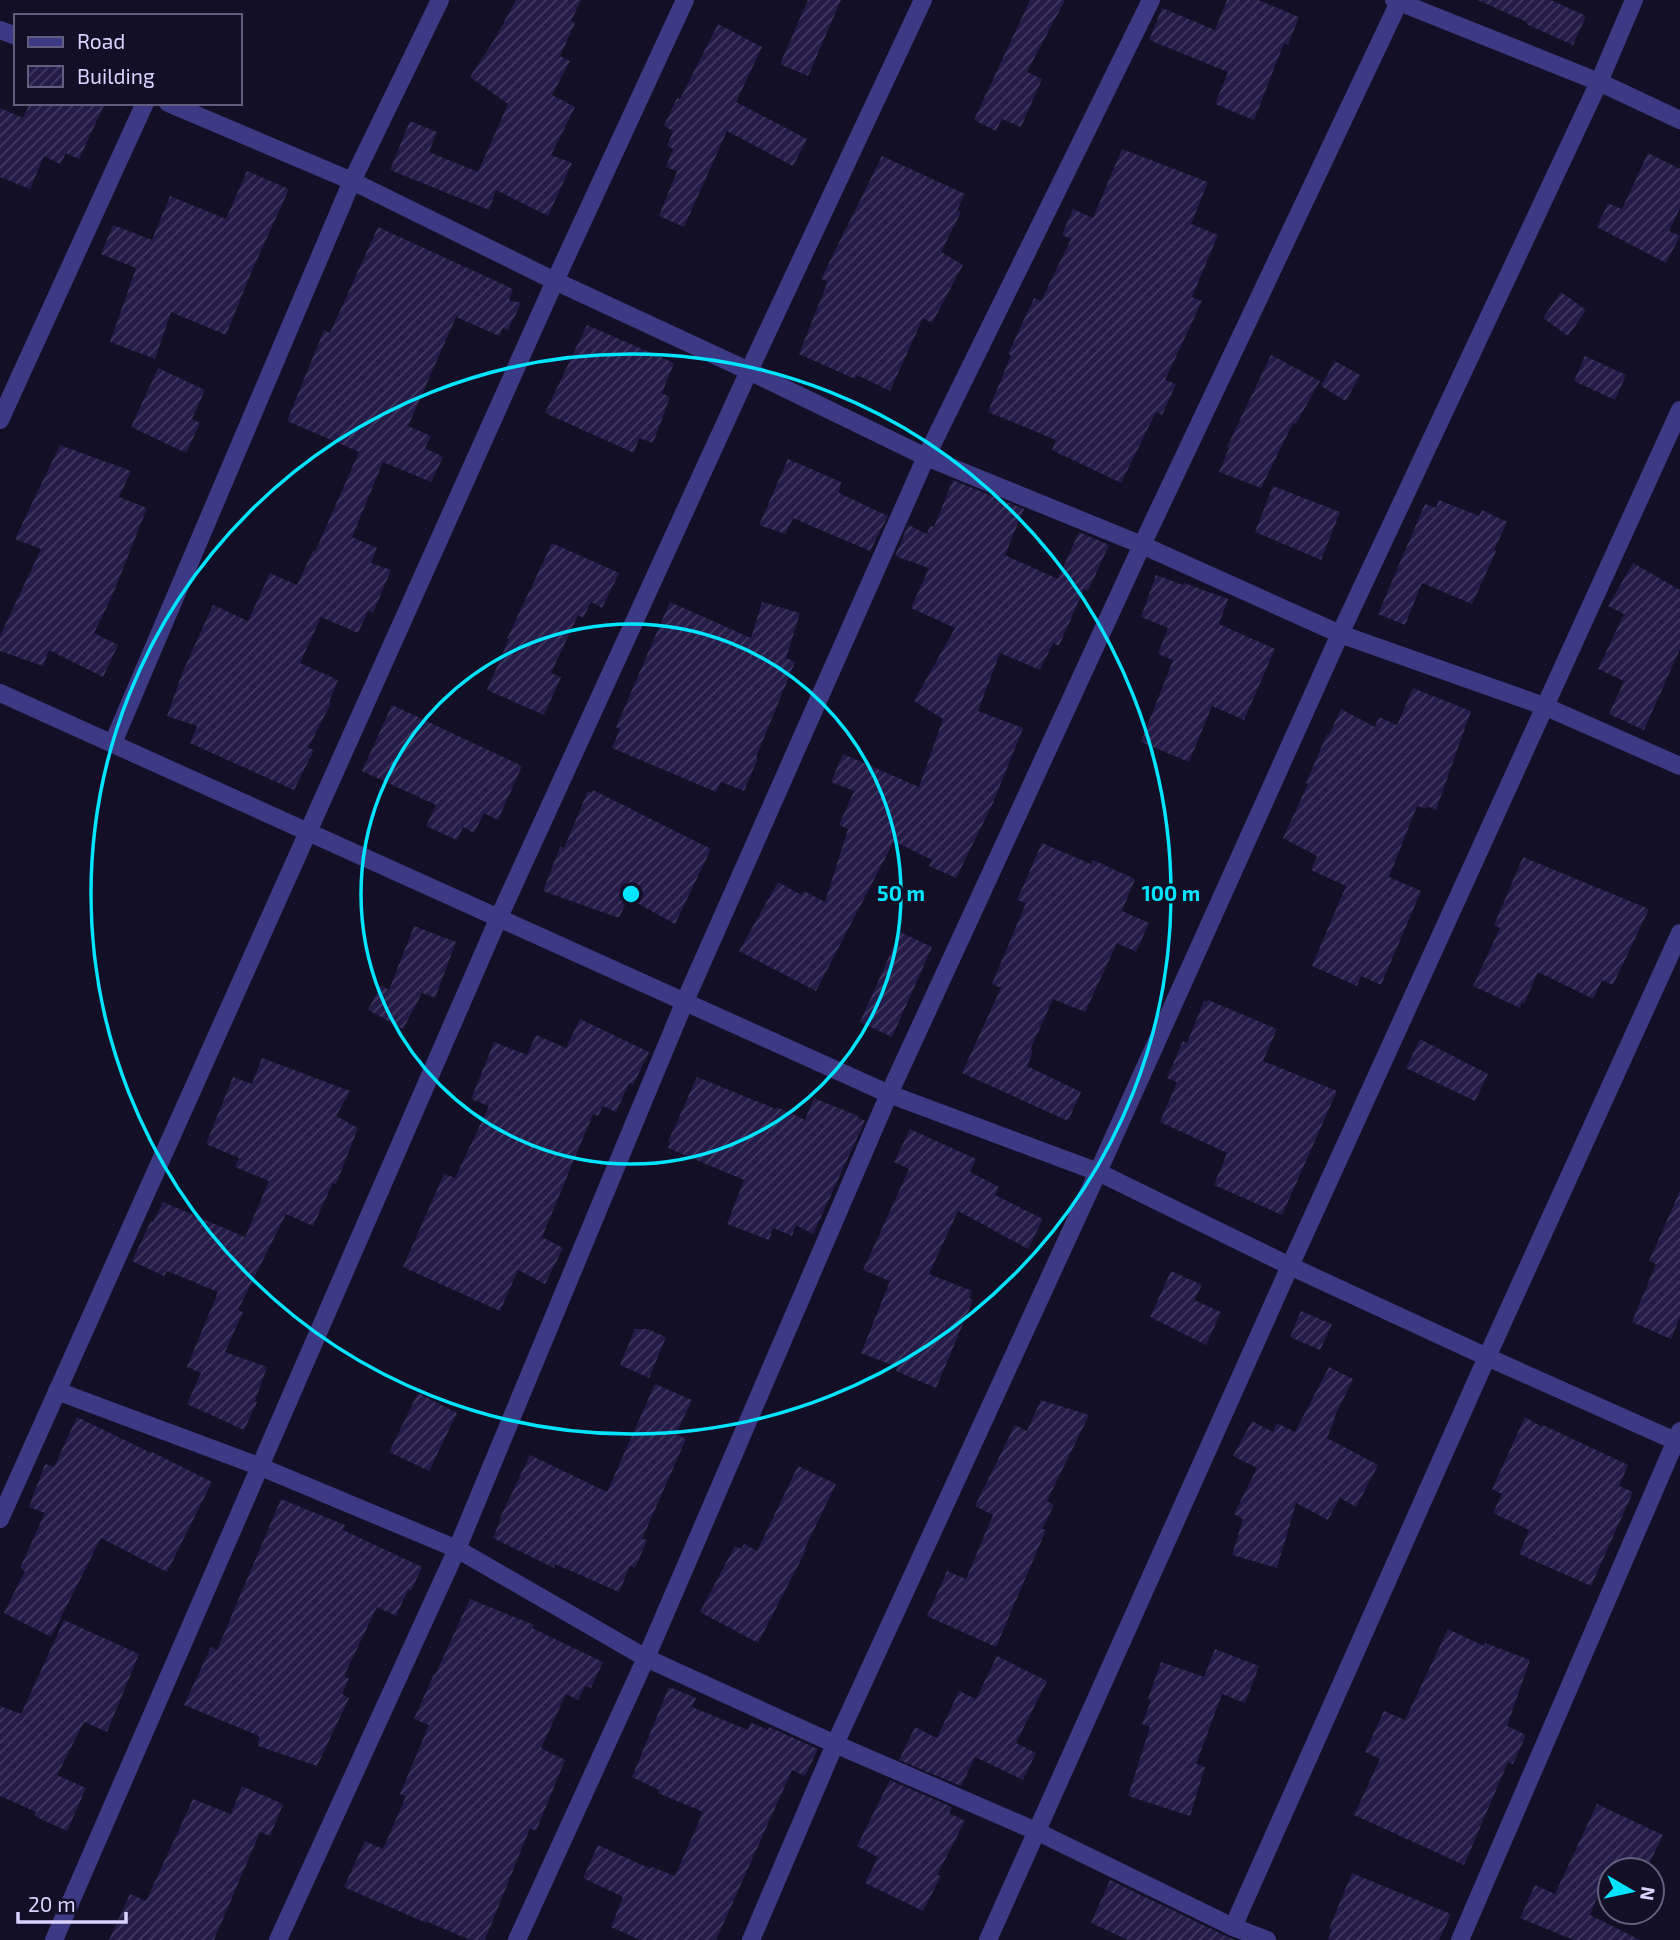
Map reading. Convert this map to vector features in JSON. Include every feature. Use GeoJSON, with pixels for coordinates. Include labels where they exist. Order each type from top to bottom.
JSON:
{"type":"FeatureCollection","features":[{"type":"Feature","properties":{"kind":"street"},"geometry":{"type":"LineString","coordinates":[[113,743],[352,181],[440,0]]}},
{"type":"Feature","properties":{"kind":"street"},"geometry":{"type":"LineString","coordinates":[[0,1519],[555,281],[685,0]]}},
{"type":"Feature","properties":{"kind":"street"},"geometry":{"type":"LineString","coordinates":[[54,1940],[499,918],[749,371],[923,0]]}},
{"type":"Feature","properties":{"kind":"street"},"geometry":{"type":"LineString","coordinates":[[278,1940],[457,1549],[685,1001],[926,457],[1151,0]]}},
{"type":"Feature","properties":{"kind":"street"},"geometry":{"type":"LineString","coordinates":[[751,1940],[835,1744],[1098,1172],[1340,634],[1599,82],[1634,0]]}},
{"type":"Feature","properties":{"kind":"street"},"geometry":{"type":"LineString","coordinates":[[517,1940],[646,1658],[889,1094],[1142,545],[1398,1],[1599,82],[1680,120]]}},
{"type":"Feature","properties":{"kind":"street"},"geometry":{"type":"LineString","coordinates":[[0,420],[144,105]]}},
{"type":"Feature","properties":{"kind":"street"},"geometry":{"type":"LineString","coordinates":[[173,105],[352,181],[555,281],[926,457],[1142,545],[1340,634],[1544,706],[1680,766]]}},
{"type":"Feature","properties":{"kind":"street"},"geometry":{"type":"LineString","coordinates":[[988,1940],[1290,1266],[1680,410]]}},
{"type":"Feature","properties":{"kind":"street"},"geometry":{"type":"LineString","coordinates":[[0,693],[889,1094],[1098,1172],[1290,1266],[1486,1357],[1678,1438],[1460,1940]]}},
{"type":"Feature","properties":{"kind":"street"},"geometry":{"type":"LineString","coordinates":[[1233,1927],[1486,1357],[1680,933]]}},
{"type":"Feature","properties":{"kind":"street"},"geometry":{"type":"LineString","coordinates":[[57,1391],[261,1467],[457,1549],[646,1658],[1036,1831],[1233,1927],[1266,1940]]}},
{"type":"Feature","properties":{"kind":"building"},"geometry":{"type":"Polygon","coordinates":[[[516,0],[581,0],[571,21],[575,23],[560,56],[570,61],[552,95],[575,107],[551,155],[572,163],[548,216],[496,190],[489,210],[390,170],[410,121],[437,132],[429,152],[478,172],[508,104],[470,77],[516,0]]]}},
{"type":"Feature","properties":{"kind":"building"},"geometry":{"type":"Polygon","coordinates":[[[808,0],[841,0],[808,76],[780,64],[808,0]]]}},
{"type":"Feature","properties":{"kind":"building"},"geometry":{"type":"Polygon","coordinates":[[[1030,0],[1065,0],[1027,72],[1042,79],[1021,127],[1002,119],[996,131],[974,120],[1030,0]]]}},
{"type":"Feature","properties":{"kind":"building"},"geometry":{"type":"Polygon","coordinates":[[[1227,0],[1258,0],[1299,17],[1288,45],[1284,43],[1254,120],[1215,104],[1228,72],[1149,40],[1162,8],[1215,30],[1227,0]]]}},
{"type":"Feature","properties":{"kind":"building"},"geometry":{"type":"Polygon","coordinates":[[[1478,0],[1551,0],[1586,16],[1573,45],[1478,0]]]}},
{"type":"Feature","properties":{"kind":"building"},"geometry":{"type":"Polygon","coordinates":[[[718,24],[762,47],[736,102],[807,139],[793,166],[727,131],[684,227],[659,216],[677,171],[666,167],[673,149],[667,146],[673,131],[664,126],[718,24]]]}},
{"type":"Feature","properties":{"kind":"building"},"geometry":{"type":"Polygon","coordinates":[[[29,105],[104,105],[79,159],[66,153],[60,164],[44,156],[30,189],[0,177],[0,108],[23,118],[29,105]]]}},
{"type":"Feature","properties":{"kind":"building"},"geometry":{"type":"Polygon","coordinates":[[[1122,149],[1208,182],[1191,224],[1218,235],[1192,297],[1202,301],[1165,380],[1176,384],[1162,415],[1156,412],[1121,483],[1052,450],[1056,440],[988,412],[1011,355],[1008,354],[1034,298],[1041,301],[1071,239],[1062,235],[1073,209],[1093,218],[1122,149]]]}},
{"type":"Feature","properties":{"kind":"building"},"geometry":{"type":"Polygon","coordinates":[[[1648,153],[1680,169],[1680,208],[1669,231],[1680,236],[1666,263],[1597,227],[1608,203],[1622,209],[1648,153]]]}},
{"type":"Feature","properties":{"kind":"building"},"geometry":{"type":"Polygon","coordinates":[[[882,156],[965,194],[957,210],[961,212],[941,252],[963,265],[932,323],[923,318],[890,391],[857,375],[855,379],[799,354],[828,281],[821,279],[882,156]]]}},
{"type":"Feature","properties":{"kind":"building"},"geometry":{"type":"Polygon","coordinates":[[[247,171],[289,189],[226,335],[171,312],[155,359],[110,342],[136,268],[101,254],[113,225],[152,240],[170,196],[226,219],[247,171]]]}},
{"type":"Feature","properties":{"kind":"building"},"geometry":{"type":"Polygon","coordinates":[[[378,227],[513,289],[509,300],[521,303],[508,330],[503,328],[499,336],[456,317],[408,426],[431,436],[425,448],[443,457],[431,482],[383,462],[352,537],[377,548],[371,563],[391,570],[373,613],[368,611],[358,633],[321,617],[300,663],[338,680],[329,702],[331,703],[308,748],[314,750],[294,790],[190,743],[197,726],[167,716],[183,671],[213,605],[248,621],[270,573],[297,585],[313,551],[315,552],[359,452],[287,421],[324,330],[330,333],[378,227]]]}},
{"type":"Feature","properties":{"kind":"building"},"geometry":{"type":"Polygon","coordinates":[[[1561,292],[1586,310],[1568,336],[1543,318],[1561,292]]]}},
{"type":"Feature","properties":{"kind":"building"},"geometry":{"type":"Polygon","coordinates":[[[587,325],[674,363],[662,393],[670,397],[653,443],[639,438],[634,453],[545,413],[587,325]]]}},
{"type":"Feature","properties":{"kind":"building"},"geometry":{"type":"Polygon","coordinates":[[[1271,355],[1320,381],[1296,424],[1293,423],[1261,488],[1219,472],[1229,448],[1227,447],[1271,355]]]}},
{"type":"Feature","properties":{"kind":"building"},"geometry":{"type":"Polygon","coordinates":[[[1585,356],[1626,375],[1615,400],[1574,381],[1585,356]]]}},
{"type":"Feature","properties":{"kind":"building"},"geometry":{"type":"Polygon","coordinates":[[[1335,361],[1360,375],[1346,401],[1321,386],[1335,361]]]}},
{"type":"Feature","properties":{"kind":"building"},"geometry":{"type":"Polygon","coordinates":[[[158,368],[205,390],[192,419],[200,423],[186,453],[131,427],[158,368]]]}},
{"type":"Feature","properties":{"kind":"building"},"geometry":{"type":"Polygon","coordinates":[[[60,445],[131,471],[119,497],[147,508],[113,594],[94,633],[118,645],[103,677],[49,650],[43,666],[0,651],[0,636],[41,549],[15,539],[60,445]]]}},
{"type":"Feature","properties":{"kind":"building"},"geometry":{"type":"Polygon","coordinates":[[[788,459],[841,482],[839,493],[888,516],[870,551],[793,518],[785,534],[759,525],[788,459]]]}},
{"type":"Feature","properties":{"kind":"building"},"geometry":{"type":"Polygon","coordinates":[[[953,480],[1024,509],[1005,555],[1058,579],[1079,532],[1109,545],[1088,591],[1084,589],[1059,646],[1053,643],[1040,670],[1000,653],[978,711],[1023,728],[993,803],[956,878],[929,866],[932,860],[894,841],[816,991],[739,951],[778,882],[801,895],[804,891],[825,902],[848,829],[839,825],[854,791],[831,782],[843,754],[919,787],[943,719],[914,701],[955,628],[911,608],[929,568],[895,556],[908,525],[927,534],[930,526],[934,527],[953,480]]]}},
{"type":"Feature","properties":{"kind":"building"},"geometry":{"type":"Polygon","coordinates":[[[1273,486],[1340,512],[1321,560],[1255,532],[1273,486]]]}},
{"type":"Feature","properties":{"kind":"building"},"geometry":{"type":"Polygon","coordinates":[[[1439,500],[1479,516],[1482,510],[1507,522],[1472,604],[1422,583],[1405,625],[1378,614],[1425,504],[1436,508],[1439,500]]]}},
{"type":"Feature","properties":{"kind":"building"},"geometry":{"type":"Polygon","coordinates":[[[552,543],[619,573],[602,608],[591,602],[583,618],[578,615],[551,673],[561,677],[544,715],[487,690],[507,639],[552,543]]]}},
{"type":"Feature","properties":{"kind":"building"},"geometry":{"type":"Polygon","coordinates":[[[1633,563],[1680,590],[1680,649],[1644,730],[1609,714],[1624,681],[1598,669],[1624,614],[1608,606],[1633,563]]]}},
{"type":"Feature","properties":{"kind":"building"},"geometry":{"type":"Polygon","coordinates":[[[1156,575],[1228,599],[1219,624],[1275,649],[1244,720],[1212,706],[1189,762],[1141,742],[1173,660],[1158,654],[1168,628],[1141,617],[1156,575]]]}},
{"type":"Feature","properties":{"kind":"building"},"geometry":{"type":"Polygon","coordinates":[[[670,602],[751,638],[762,602],[800,613],[786,658],[795,662],[744,791],[721,782],[716,792],[612,748],[620,729],[616,727],[670,602]]]}},
{"type":"Feature","properties":{"kind":"building"},"geometry":{"type":"Polygon","coordinates":[[[1413,688],[1471,711],[1436,810],[1417,806],[1389,877],[1421,891],[1381,985],[1361,976],[1357,986],[1312,966],[1346,886],[1311,870],[1317,856],[1283,838],[1327,734],[1329,735],[1341,709],[1375,727],[1379,717],[1397,725],[1413,688]]]}},
{"type":"Feature","properties":{"kind":"building"},"geometry":{"type":"Polygon","coordinates":[[[392,705],[522,766],[498,820],[484,813],[474,833],[463,827],[457,840],[426,826],[436,805],[362,771],[392,705]]]}},
{"type":"Feature","properties":{"kind":"building"},"geometry":{"type":"Polygon","coordinates":[[[593,790],[711,849],[675,924],[628,898],[619,918],[543,891],[560,847],[564,848],[588,791],[592,793],[593,790]]]}},
{"type":"Feature","properties":{"kind":"building"},"geometry":{"type":"Polygon","coordinates":[[[1042,843],[1091,864],[1093,860],[1135,879],[1122,911],[1149,923],[1136,952],[1117,943],[1085,1012],[1053,999],[1030,1050],[1033,1051],[1027,1066],[1081,1092],[1068,1121],[962,1073],[1001,988],[992,984],[1026,903],[1017,900],[1042,843]]]}},
{"type":"Feature","properties":{"kind":"building"},"geometry":{"type":"Polygon","coordinates":[[[1523,857],[1649,909],[1613,985],[1602,980],[1593,999],[1538,972],[1520,1008],[1473,986],[1500,928],[1494,925],[1523,857]]]}},
{"type":"Feature","properties":{"kind":"building"},"geometry":{"type":"Polygon","coordinates":[[[414,926],[456,942],[435,998],[422,993],[403,1029],[368,1010],[381,985],[389,990],[414,926]]]}},
{"type":"Feature","properties":{"kind":"building"},"geometry":{"type":"Polygon","coordinates":[[[900,932],[932,947],[892,1037],[860,1022],[900,932]]]}},
{"type":"Feature","properties":{"kind":"building"},"geometry":{"type":"Polygon","coordinates":[[[1208,1000],[1277,1029],[1263,1061],[1337,1091],[1282,1215],[1214,1185],[1227,1153],[1160,1122],[1177,1082],[1167,1078],[1183,1041],[1187,1043],[1204,1001],[1208,1000]]]}},
{"type":"Feature","properties":{"kind":"building"},"geometry":{"type":"Polygon","coordinates":[[[580,1019],[649,1052],[633,1085],[629,1083],[616,1112],[603,1106],[598,1116],[593,1114],[542,1237],[563,1248],[545,1284],[518,1270],[500,1311],[403,1267],[444,1174],[455,1178],[489,1106],[471,1099],[494,1042],[527,1055],[536,1035],[566,1048],[580,1019]]]}},
{"type":"Feature","properties":{"kind":"building"},"geometry":{"type":"Polygon","coordinates":[[[1420,1039],[1488,1074],[1475,1101],[1406,1068],[1420,1039]]]}},
{"type":"Feature","properties":{"kind":"building"},"geometry":{"type":"Polygon","coordinates":[[[262,1058],[350,1091],[336,1116],[358,1128],[336,1184],[333,1183],[313,1226],[286,1214],[238,1310],[243,1312],[225,1352],[267,1367],[255,1401],[257,1402],[244,1430],[187,1404],[201,1373],[187,1367],[218,1292],[167,1271],[164,1276],[132,1261],[163,1202],[245,1237],[269,1181],[235,1167],[239,1158],[206,1144],[233,1077],[252,1084],[262,1058]]]}},
{"type":"Feature","properties":{"kind":"building"},"geometry":{"type":"Polygon","coordinates":[[[697,1077],[805,1120],[814,1098],[865,1121],[813,1234],[796,1225],[792,1236],[773,1228],[769,1240],[727,1224],[744,1180],[668,1148],[668,1142],[697,1077]]]}},
{"type":"Feature","properties":{"kind":"building"},"geometry":{"type":"Polygon","coordinates":[[[910,1129],[976,1159],[970,1172],[999,1187],[995,1195],[1043,1219],[1028,1249],[958,1211],[929,1274],[972,1291],[969,1298],[973,1300],[936,1388],[896,1371],[897,1367],[861,1353],[890,1281],[863,1270],[909,1169],[894,1162],[910,1129]]]}},
{"type":"Feature","properties":{"kind":"building"},"geometry":{"type":"Polygon","coordinates":[[[1680,1191],[1680,1317],[1671,1339],[1632,1322],[1656,1264],[1649,1261],[1680,1191]]]}},
{"type":"Feature","properties":{"kind":"building"},"geometry":{"type":"Polygon","coordinates":[[[1171,1271],[1202,1285],[1194,1300],[1221,1312],[1206,1345],[1150,1317],[1171,1271]]]}},
{"type":"Feature","properties":{"kind":"building"},"geometry":{"type":"Polygon","coordinates":[[[1301,1311],[1332,1324],[1320,1350],[1290,1337],[1301,1311]]]}},
{"type":"Feature","properties":{"kind":"building"},"geometry":{"type":"Polygon","coordinates":[[[635,1329],[647,1329],[666,1337],[649,1378],[620,1365],[635,1329]]]}},
{"type":"Feature","properties":{"kind":"building"},"geometry":{"type":"Polygon","coordinates":[[[1329,1367],[1353,1379],[1327,1438],[1378,1465],[1356,1507],[1340,1498],[1328,1520],[1296,1503],[1277,1568],[1232,1555],[1243,1519],[1234,1514],[1257,1468],[1233,1456],[1252,1421],[1273,1432],[1277,1423],[1295,1432],[1329,1367]]]}},
{"type":"Feature","properties":{"kind":"building"},"geometry":{"type":"Polygon","coordinates":[[[655,1384],[692,1400],[676,1434],[686,1439],[642,1539],[647,1540],[635,1568],[630,1566],[619,1592],[555,1564],[554,1568],[493,1538],[530,1455],[607,1492],[655,1384]]]}},
{"type":"Feature","properties":{"kind":"building"},"geometry":{"type":"Polygon","coordinates":[[[418,1393],[457,1413],[429,1471],[389,1452],[418,1393]]]}},
{"type":"Feature","properties":{"kind":"building"},"geometry":{"type":"Polygon","coordinates":[[[1041,1400],[1089,1415],[1047,1501],[1054,1505],[1042,1529],[1046,1530],[996,1647],[927,1616],[947,1571],[966,1579],[993,1515],[975,1506],[1015,1425],[1027,1431],[1041,1400]]]}},
{"type":"Feature","properties":{"kind":"building"},"geometry":{"type":"Polygon","coordinates":[[[77,1417],[212,1482],[167,1572],[101,1538],[51,1637],[4,1613],[25,1571],[20,1568],[45,1513],[29,1507],[45,1464],[54,1467],[77,1417]]]}},
{"type":"Feature","properties":{"kind":"building"},"geometry":{"type":"Polygon","coordinates":[[[1525,1417],[1628,1465],[1619,1486],[1633,1492],[1591,1586],[1519,1554],[1529,1530],[1493,1513],[1502,1494],[1492,1489],[1525,1417]]]}},
{"type":"Feature","properties":{"kind":"building"},"geometry":{"type":"Polygon","coordinates":[[[798,1466],[836,1484],[806,1550],[758,1643],[700,1612],[735,1546],[741,1549],[744,1544],[757,1551],[798,1466]]]}},
{"type":"Feature","properties":{"kind":"building"},"geometry":{"type":"Polygon","coordinates":[[[281,1499],[345,1525],[343,1530],[422,1567],[396,1616],[377,1607],[344,1676],[349,1679],[342,1694],[349,1698],[317,1766],[258,1746],[259,1736],[184,1705],[211,1647],[217,1650],[281,1499]]]}},
{"type":"Feature","properties":{"kind":"building"},"geometry":{"type":"Polygon","coordinates":[[[470,1599],[534,1625],[532,1628],[603,1662],[591,1688],[585,1686],[578,1700],[566,1694],[541,1748],[565,1760],[536,1831],[530,1828],[485,1940],[470,1940],[344,1887],[365,1841],[383,1849],[406,1796],[400,1794],[429,1725],[414,1719],[470,1599]]]}},
{"type":"Feature","properties":{"kind":"building"},"geometry":{"type":"Polygon","coordinates":[[[64,1620],[139,1654],[107,1732],[84,1722],[57,1775],[86,1788],[67,1831],[34,1816],[36,1812],[0,1796],[0,1706],[21,1714],[64,1620]]]}},
{"type":"Feature","properties":{"kind":"building"},"geometry":{"type":"Polygon","coordinates":[[[1448,1629],[1484,1646],[1485,1643],[1530,1660],[1507,1726],[1526,1735],[1513,1764],[1508,1762],[1464,1865],[1354,1815],[1380,1759],[1365,1752],[1384,1711],[1405,1720],[1448,1629]]]}},
{"type":"Feature","properties":{"kind":"building"},"geometry":{"type":"Polygon","coordinates":[[[1215,1649],[1259,1666],[1245,1703],[1222,1694],[1196,1764],[1205,1767],[1190,1816],[1128,1796],[1150,1727],[1142,1724],[1161,1662],[1204,1677],[1215,1649]]]}},
{"type":"Feature","properties":{"kind":"building"},"geometry":{"type":"Polygon","coordinates":[[[997,1656],[1047,1681],[1016,1743],[1036,1753],[1023,1780],[975,1757],[961,1786],[899,1760],[915,1727],[937,1738],[959,1691],[976,1699],[997,1656]]]}},
{"type":"Feature","properties":{"kind":"building"},"geometry":{"type":"Polygon","coordinates":[[[669,1687],[696,1698],[692,1707],[748,1730],[751,1723],[768,1730],[769,1727],[818,1749],[805,1776],[792,1770],[716,1940],[640,1940],[611,1927],[623,1897],[583,1878],[598,1845],[651,1869],[652,1867],[675,1876],[703,1812],[658,1793],[659,1790],[632,1777],[669,1687]]]}},
{"type":"Feature","properties":{"kind":"building"},"geometry":{"type":"Polygon","coordinates":[[[890,1780],[952,1807],[949,1813],[965,1821],[937,1875],[941,1876],[923,1911],[865,1883],[878,1857],[857,1846],[890,1780]]]}},
{"type":"Feature","properties":{"kind":"building"},"geometry":{"type":"Polygon","coordinates":[[[242,1786],[283,1804],[270,1836],[260,1832],[214,1940],[109,1940],[130,1894],[146,1901],[193,1799],[231,1814],[242,1786]]]}},
{"type":"Feature","properties":{"kind":"building"},"geometry":{"type":"Polygon","coordinates":[[[1597,1804],[1663,1835],[1653,1856],[1596,1856],[1596,1900],[1590,1915],[1596,1918],[1596,1926],[1612,1926],[1640,1940],[1574,1940],[1520,1918],[1535,1885],[1555,1894],[1597,1804]]]}},
{"type":"Feature","properties":{"kind":"building"},"geometry":{"type":"Polygon","coordinates":[[[1352,1873],[1451,1914],[1439,1940],[1328,1940],[1332,1930],[1329,1929],[1352,1873]]]}},
{"type":"Feature","properties":{"kind":"building"},"geometry":{"type":"Polygon","coordinates":[[[1110,1880],[1235,1940],[1128,1940],[1091,1923],[1110,1880]]]}}]}
